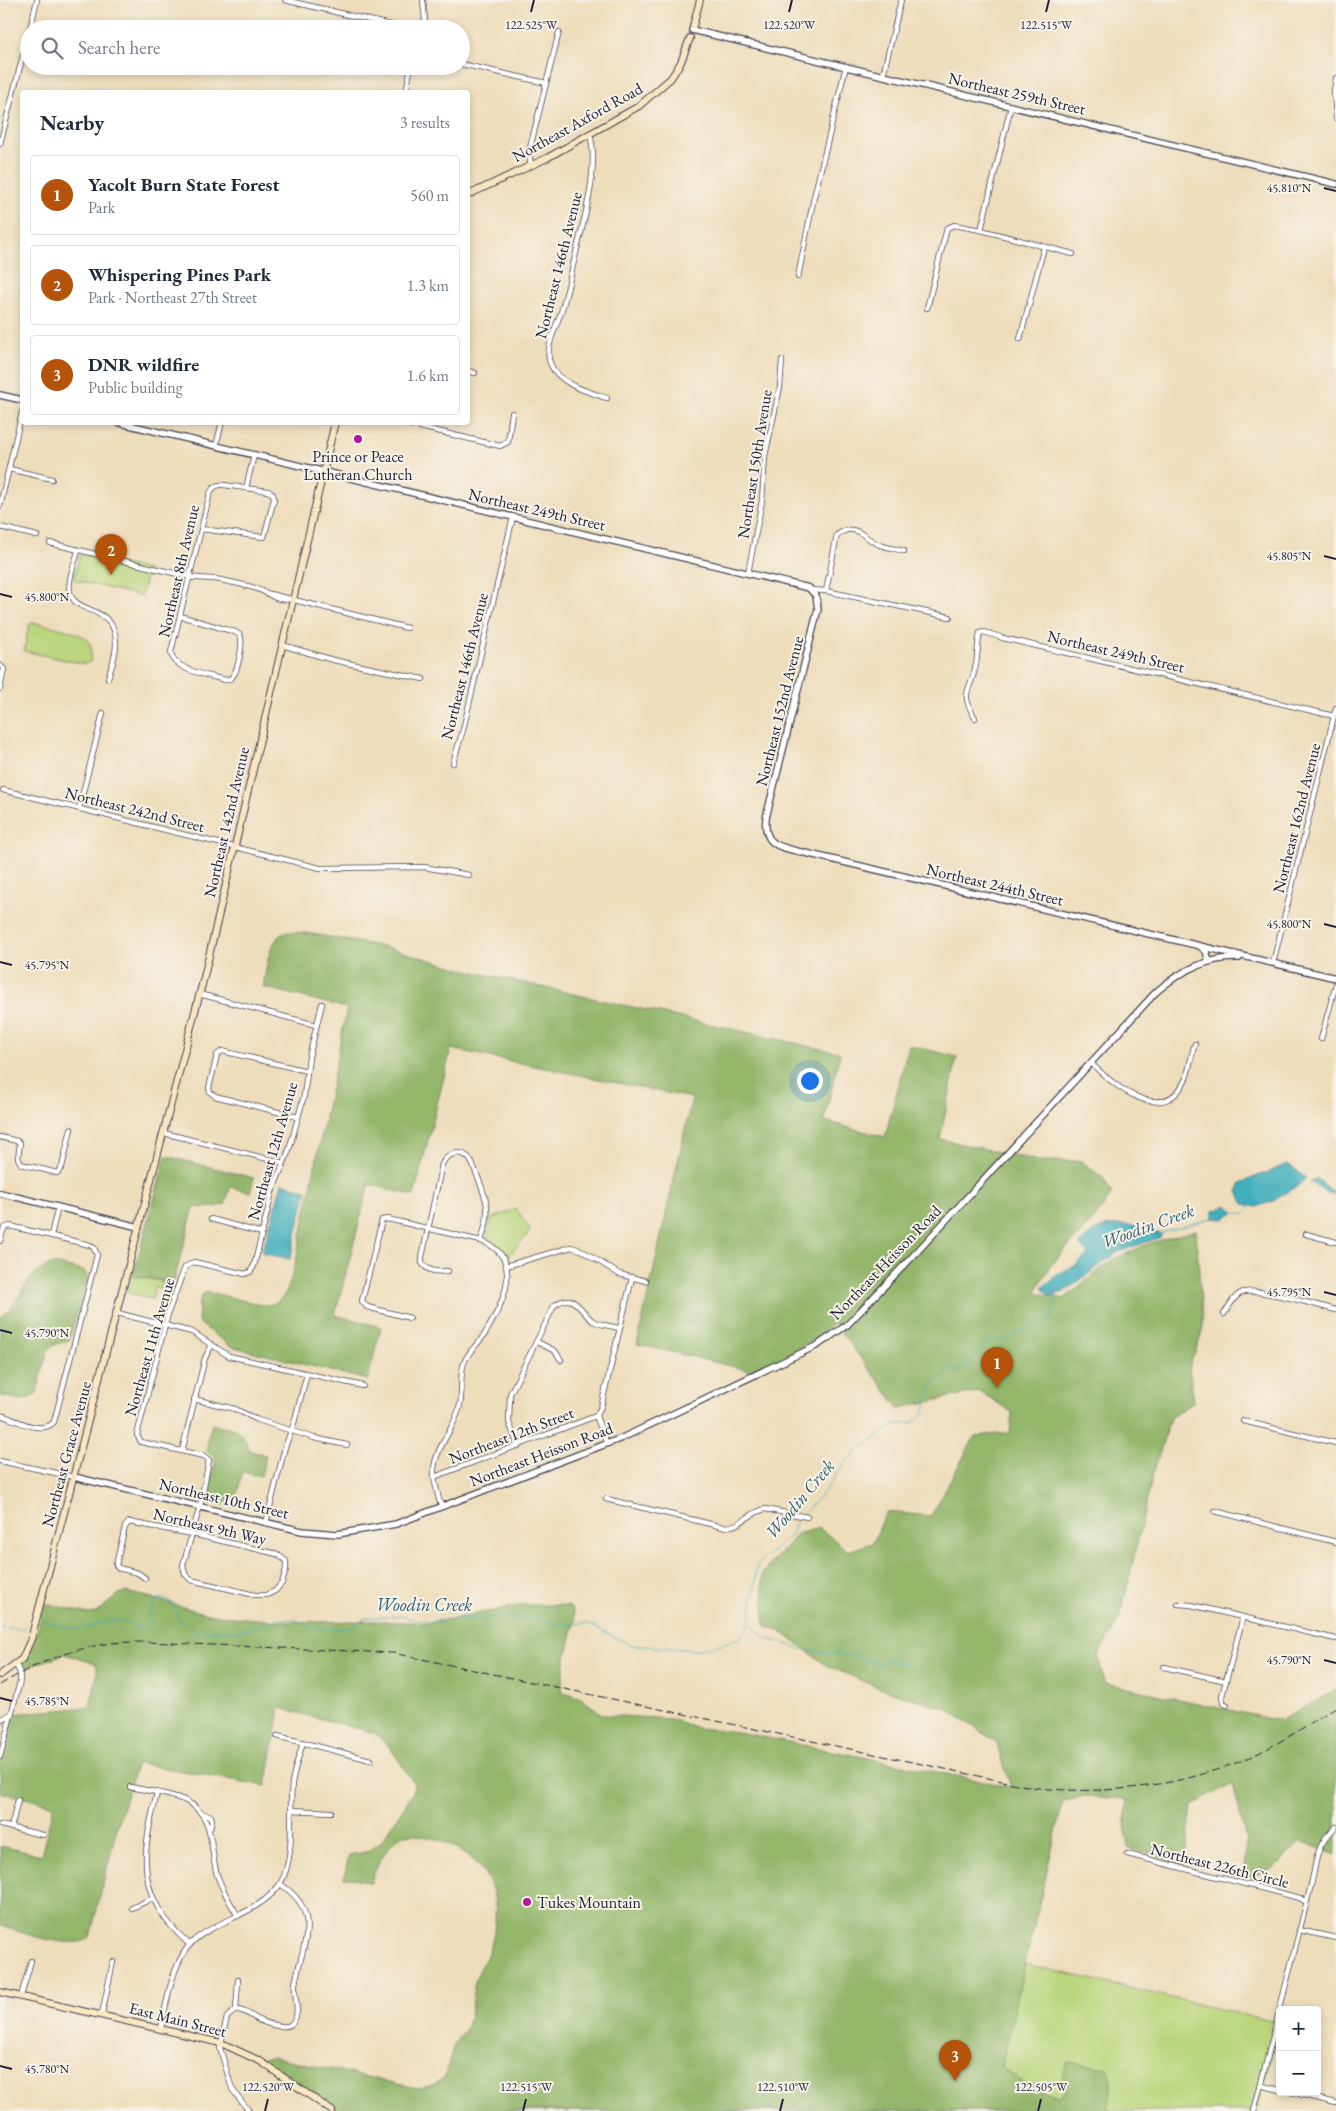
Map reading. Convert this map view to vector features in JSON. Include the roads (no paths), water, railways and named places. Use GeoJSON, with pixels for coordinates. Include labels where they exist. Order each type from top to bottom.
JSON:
{"type":"FeatureCollection","features":[{"type":"Feature","properties":{"kind":"main road"},"geometry":{"type":"LineString","coordinates":[[693,28],[700,0]]}},
{"type":"Feature","properties":{"kind":"main road","name":"Northeast Axford Road"},"geometry":{"type":"LineString","coordinates":[[470,193],[531,166],[639,106],[671,78],[690,38]]}},
{"type":"Feature","properties":{"kind":"main road","name":"Northeast 142nd Avenue"},"geometry":{"type":"LineString","coordinates":[[139,1227],[199,994],[334,425]]}},
{"type":"Feature","properties":{"kind":"main road","name":"Northeast Grace Avenue"},"geometry":{"type":"LineString","coordinates":[[0,1676],[16,1665],[30,1645],[139,1227]]}},
{"type":"Feature","properties":{"kind":"main road","name":"East Main Street"},"geometry":{"type":"LineString","coordinates":[[0,1992],[221,2043],[260,2060],[332,2111]]}},
{"type":"Feature","properties":{"kind":"street"},"geometry":{"type":"LineString","coordinates":[[32,20],[37,0]]}},
{"type":"Feature","properties":{"kind":"street"},"geometry":{"type":"LineString","coordinates":[[284,0],[368,20]]}},
{"type":"Feature","properties":{"kind":"street"},"geometry":{"type":"LineString","coordinates":[[423,0],[425,20]]}},
{"type":"Feature","properties":{"kind":"street"},"geometry":{"type":"LineString","coordinates":[[883,75],[901,0]]}},
{"type":"Feature","properties":{"kind":"street","name":"Northeast Axford Road"},"geometry":{"type":"LineString","coordinates":[[690,38],[693,28]]}},
{"type":"Feature","properties":{"kind":"street","name":"Northeast 259th Street"},"geometry":{"type":"LineString","coordinates":[[693,28],[1336,184]]}},
{"type":"Feature","properties":{"kind":"street"},"geometry":{"type":"LineString","coordinates":[[531,166],[529,152],[559,32]]}},
{"type":"Feature","properties":{"kind":"street"},"geometry":{"type":"LineString","coordinates":[[0,144],[20,65]]}},
{"type":"Feature","properties":{"kind":"street"},"geometry":{"type":"LineString","coordinates":[[470,66],[546,83]]}},
{"type":"Feature","properties":{"kind":"street"},"geometry":{"type":"LineString","coordinates":[[798,277],[814,196],[846,66]]}},
{"type":"Feature","properties":{"kind":"street"},"geometry":{"type":"LineString","coordinates":[[406,90],[409,75]]}},
{"type":"Feature","properties":{"kind":"street"},"geometry":{"type":"LineString","coordinates":[[1336,78],[1334,91],[1336,118]]}},
{"type":"Feature","properties":{"kind":"street"},"geometry":{"type":"LineString","coordinates":[[981,230],[1011,106]]}},
{"type":"Feature","properties":{"kind":"street","name":"Northeast 146th Avenue"},"geometry":{"type":"LineString","coordinates":[[590,134],[593,143],[590,192],[563,308],[549,357],[553,369],[566,380],[578,387],[607,398]]}},
{"type":"Feature","properties":{"kind":"street"},"geometry":{"type":"LineString","coordinates":[[927,308],[947,228],[954,225],[981,230],[1073,254]]}},
{"type":"Feature","properties":{"kind":"street"},"geometry":{"type":"LineString","coordinates":[[1020,339],[1044,247]]}},
{"type":"Feature","properties":{"kind":"street","name":"Northeast 150th Avenue"},"geometry":{"type":"LineString","coordinates":[[748,573],[762,501],[766,456],[780,386],[782,360]]}},
{"type":"Feature","properties":{"kind":"street"},"geometry":{"type":"LineString","coordinates":[[470,372],[475,373]]}},
{"type":"Feature","properties":{"kind":"street"},"geometry":{"type":"LineString","coordinates":[[0,395],[20,400]]}},
{"type":"Feature","properties":{"kind":"street"},"geometry":{"type":"LineString","coordinates":[[411,425],[500,446],[508,442],[512,413]]}},
{"type":"Feature","properties":{"kind":"street"},"geometry":{"type":"LineString","coordinates":[[0,506],[20,421]]}},
{"type":"Feature","properties":{"kind":"street","name":"Northeast 249th Street"},"geometry":{"type":"LineString","coordinates":[[129,425],[795,583],[812,590],[826,591],[950,617]]}},
{"type":"Feature","properties":{"kind":"street"},"geometry":{"type":"LineString","coordinates":[[216,446],[221,425]]}},
{"type":"Feature","properties":{"kind":"street"},"geometry":{"type":"LineString","coordinates":[[201,529],[264,537],[274,499],[272,493],[246,488],[254,455]]}},
{"type":"Feature","properties":{"kind":"street"},"geometry":{"type":"LineString","coordinates":[[9,469],[52,479]]}},
{"type":"Feature","properties":{"kind":"street","name":"Northeast 8th Avenue"},"geometry":{"type":"LineString","coordinates":[[180,616],[235,632],[242,637],[236,666],[230,678],[225,680],[181,667],[174,661],[172,652],[180,616],[210,493],[214,487],[221,484],[246,488]]}},
{"type":"Feature","properties":{"kind":"street","name":"Northeast 146th Avenue"},"geometry":{"type":"LineString","coordinates":[[453,763],[463,730],[513,517]]}},
{"type":"Feature","properties":{"kind":"street"},"geometry":{"type":"LineString","coordinates":[[0,527],[37,536]]}},
{"type":"Feature","properties":{"kind":"street"},"geometry":{"type":"LineString","coordinates":[[826,591],[837,535],[844,530],[857,530],[880,545],[904,551]]}},
{"type":"Feature","properties":{"kind":"street"},"geometry":{"type":"LineString","coordinates":[[50,543],[190,577],[204,580],[220,580],[407,628]]}},
{"type":"Feature","properties":{"kind":"street"},"geometry":{"type":"LineString","coordinates":[[78,551],[70,582],[70,594],[77,603],[103,615],[111,624],[116,634],[116,645],[108,678]]}},
{"type":"Feature","properties":{"kind":"street","name":"Northeast 152nd Avenue"},"geometry":{"type":"LineString","coordinates":[[769,839],[765,826],[766,818],[818,609],[816,596],[812,590]]}},
{"type":"Feature","properties":{"kind":"street","name":"Northeast 249th Street"},"geometry":{"type":"LineString","coordinates":[[975,718],[966,700],[966,692],[975,668],[980,633],[984,632],[1334,716]]}},
{"type":"Feature","properties":{"kind":"street"},"geometry":{"type":"LineString","coordinates":[[282,646],[333,660],[423,679]]}},
{"type":"Feature","properties":{"kind":"street"},"geometry":{"type":"LineString","coordinates":[[0,689],[2,667]]}},
{"type":"Feature","properties":{"kind":"street","name":"Northeast 162nd Avenue"},"geometry":{"type":"LineString","coordinates":[[1273,963],[1336,708]]}},
{"type":"Feature","properties":{"kind":"street"},"geometry":{"type":"LineString","coordinates":[[79,808],[102,713]]}},
{"type":"Feature","properties":{"kind":"street","name":"Northeast 242nd Street"},"geometry":{"type":"LineString","coordinates":[[3,790],[320,868],[424,867],[469,875]]}},
{"type":"Feature","properties":{"kind":"street","name":"Northeast 244th Street"},"geometry":{"type":"LineString","coordinates":[[769,839],[776,845],[784,848],[1252,958]]}},
{"type":"Feature","properties":{"kind":"street"},"geometry":{"type":"LineString","coordinates":[[1199,946],[1206,951],[1209,961]]}},
{"type":"Feature","properties":{"kind":"street"},"geometry":{"type":"LineString","coordinates":[[1252,958],[1336,978]]}},
{"type":"Feature","properties":{"kind":"street","name":"Northeast Heisson Road"},"geometry":{"type":"LineString","coordinates":[[441,1506],[607,1444],[818,1345],[847,1324],[914,1255],[1156,992],[1184,971],[1209,961],[1252,958]]}},
{"type":"Feature","properties":{"kind":"street"},"geometry":{"type":"LineString","coordinates":[[1321,1039],[1336,984]]}},
{"type":"Feature","properties":{"kind":"street"},"geometry":{"type":"LineString","coordinates":[[199,994],[316,1025]]}},
{"type":"Feature","properties":{"kind":"street","name":"Northeast 12th Avenue"},"geometry":{"type":"LineString","coordinates":[[188,1263],[194,1262],[243,1274],[249,1273],[254,1266],[272,1192],[284,1163],[298,1117],[316,1025],[322,1004]]}},
{"type":"Feature","properties":{"kind":"street"},"geometry":{"type":"LineString","coordinates":[[1091,1063],[1106,1078],[1140,1099],[1149,1103],[1159,1102],[1171,1097],[1186,1079],[1195,1044]]}},
{"type":"Feature","properties":{"kind":"street"},"geometry":{"type":"LineString","coordinates":[[298,1117],[215,1096],[210,1092],[209,1088],[217,1056],[220,1052],[226,1051],[307,1071]]}},
{"type":"Feature","properties":{"kind":"street"},"geometry":{"type":"LineString","coordinates":[[0,1137],[17,1141],[20,1144],[19,1163],[54,1173],[59,1172],[62,1167],[71,1129]]}},
{"type":"Feature","properties":{"kind":"street"},"geometry":{"type":"LineString","coordinates":[[164,1133],[284,1163]]}},
{"type":"Feature","properties":{"kind":"street"},"geometry":{"type":"LineString","coordinates":[[448,1271],[430,1270],[422,1263],[427,1229],[442,1164],[450,1155],[461,1154],[470,1161],[487,1205],[487,1216],[481,1242]]}},
{"type":"Feature","properties":{"kind":"street"},"geometry":{"type":"LineString","coordinates":[[0,1193],[139,1227]]}},
{"type":"Feature","properties":{"kind":"street"},"geometry":{"type":"LineString","coordinates":[[51,1235],[58,1207]]}},
{"type":"Feature","properties":{"kind":"street"},"geometry":{"type":"LineString","coordinates":[[211,1219],[262,1233]]}},
{"type":"Feature","properties":{"kind":"street"},"geometry":{"type":"LineString","coordinates":[[410,1318],[367,1307],[363,1303],[362,1298],[382,1220],[388,1219],[481,1242],[494,1248],[506,1266],[508,1278],[506,1292],[486,1333],[464,1364],[460,1407],[436,1460],[434,1469],[441,1506]]}},
{"type":"Feature","properties":{"kind":"street"},"geometry":{"type":"LineString","coordinates":[[0,1241],[5,1227],[10,1226],[90,1245],[96,1250],[97,1257],[54,1422],[50,1426],[40,1429],[0,1415]]}},
{"type":"Feature","properties":{"kind":"street"},"geometry":{"type":"LineString","coordinates":[[1306,1234],[1336,1242]]}},
{"type":"Feature","properties":{"kind":"street"},"geometry":{"type":"LineString","coordinates":[[506,1266],[571,1247],[581,1250],[619,1274],[646,1281]]}},
{"type":"Feature","properties":{"kind":"street","name":"Northeast 11th Avenue"},"geometry":{"type":"LineString","coordinates":[[182,1451],[143,1442],[138,1439],[137,1433],[172,1300],[185,1266],[188,1263]]}},
{"type":"Feature","properties":{"kind":"street"},"geometry":{"type":"LineString","coordinates":[[607,1444],[596,1416],[601,1407],[632,1278]]}},
{"type":"Feature","properties":{"kind":"street"},"geometry":{"type":"LineString","coordinates":[[1224,1314],[1234,1298],[1241,1292],[1249,1291],[1264,1292],[1336,1310]]}},
{"type":"Feature","properties":{"kind":"street"},"geometry":{"type":"LineString","coordinates":[[518,1446],[509,1422],[510,1394],[556,1305],[568,1300],[580,1306],[594,1322],[620,1328]]}},
{"type":"Feature","properties":{"kind":"street"},"geometry":{"type":"LineString","coordinates":[[117,1313],[192,1332],[230,1356],[363,1386]]}},
{"type":"Feature","properties":{"kind":"street"},"geometry":{"type":"LineString","coordinates":[[536,1342],[555,1352],[561,1360]]}},
{"type":"Feature","properties":{"kind":"street"},"geometry":{"type":"LineString","coordinates":[[192,1534],[200,1506],[209,1460],[204,1456],[182,1451],[205,1358],[212,1345]]}},
{"type":"Feature","properties":{"kind":"street"},"geometry":{"type":"LineString","coordinates":[[266,1523],[284,1447],[301,1401],[307,1374]]}},
{"type":"Feature","properties":{"kind":"street"},"geometry":{"type":"LineString","coordinates":[[194,1399],[235,1409],[258,1420],[319,1440],[347,1445]]}},
{"type":"Feature","properties":{"kind":"street","name":"Northeast 12th Street"},"geometry":{"type":"LineString","coordinates":[[434,1477],[596,1416]]}},
{"type":"Feature","properties":{"kind":"street"},"geometry":{"type":"LineString","coordinates":[[1243,1421],[1336,1442]]}},
{"type":"Feature","properties":{"kind":"street","name":"Northeast 10th Street"},"geometry":{"type":"LineString","coordinates":[[0,1461],[319,1534],[337,1534],[396,1524],[441,1506]]}},
{"type":"Feature","properties":{"kind":"street"},"geometry":{"type":"LineString","coordinates":[[606,1499],[723,1527],[734,1526],[760,1510],[765,1509],[807,1517]]}},
{"type":"Feature","properties":{"kind":"street"},"geometry":{"type":"LineString","coordinates":[[1215,1511],[1336,1542]]}},
{"type":"Feature","properties":{"kind":"street","name":"Northeast 9th Way"},"geometry":{"type":"LineString","coordinates":[[144,1578],[138,1573],[118,1568],[116,1565],[125,1527],[129,1522],[192,1534],[277,1554],[284,1558],[286,1569],[282,1583],[275,1591],[266,1595],[255,1595],[191,1580],[185,1574],[184,1565],[192,1534]]}},
{"type":"Feature","properties":{"kind":"street"},"geometry":{"type":"LineString","coordinates":[[1178,1604],[1191,1605],[1336,1639]]}},
{"type":"Feature","properties":{"kind":"street"},"geometry":{"type":"LineString","coordinates":[[1227,1705],[1223,1703],[1222,1696],[1243,1617]]}},
{"type":"Feature","properties":{"kind":"street"},"geometry":{"type":"LineString","coordinates":[[0,1757],[20,1681],[20,1673],[16,1665]]}},
{"type":"Feature","properties":{"kind":"street"},"geometry":{"type":"LineString","coordinates":[[1164,1667],[1226,1681]]}},
{"type":"Feature","properties":{"kind":"street"},"geometry":{"type":"LineString","coordinates":[[0,1720],[11,1714]]}},
{"type":"Feature","properties":{"kind":"street"},"geometry":{"type":"LineString","coordinates":[[277,1736],[371,1760]]}},
{"type":"Feature","properties":{"kind":"street"},"geometry":{"type":"LineString","coordinates":[[161,2028],[178,1963],[190,1945],[212,1930],[263,1902],[280,1884],[288,1860],[292,1780],[303,1742]]}},
{"type":"Feature","properties":{"kind":"street"},"geometry":{"type":"LineString","coordinates":[[130,1786],[184,1800],[201,1813],[210,1828],[218,1876],[238,1916]]}},
{"type":"Feature","properties":{"kind":"street"},"geometry":{"type":"LineString","coordinates":[[157,1793],[148,1832],[145,1856],[147,1880],[153,1898],[165,1919],[190,1945]]}},
{"type":"Feature","properties":{"kind":"street"},"geometry":{"type":"LineString","coordinates":[[11,1828],[18,1800]]}},
{"type":"Feature","properties":{"kind":"street"},"geometry":{"type":"LineString","coordinates":[[291,1810],[331,1812]]}},
{"type":"Feature","properties":{"kind":"street"},"geometry":{"type":"LineString","coordinates":[[0,1825],[44,1836]]}},
{"type":"Feature","properties":{"kind":"street"},"geometry":{"type":"LineString","coordinates":[[1254,2111],[1274,2025],[1315,1868],[1317,1851],[1321,1842],[1336,1827]]}},
{"type":"Feature","properties":{"kind":"street","name":"Northeast 226th Circle"},"geometry":{"type":"LineString","coordinates":[[1127,1854],[1300,1898],[1306,1902]]}},
{"type":"Feature","properties":{"kind":"street"},"geometry":{"type":"LineString","coordinates":[[250,2111],[232,2089],[220,2048],[227,2017],[236,2010],[246,2011],[260,2021],[284,2026],[294,2020],[298,2004],[295,1985],[307,1938],[307,1924],[300,1900],[294,1893],[280,1884]]}},
{"type":"Feature","properties":{"kind":"street"},"geometry":{"type":"LineString","coordinates":[[132,1908],[153,1898]]}},
{"type":"Feature","properties":{"kind":"street"},"geometry":{"type":"LineString","coordinates":[[1299,1930],[1336,1938]]}},
{"type":"Feature","properties":{"kind":"street"},"geometry":{"type":"LineString","coordinates":[[21,1996],[31,1961]]}},
{"type":"Feature","properties":{"kind":"street"},"geometry":{"type":"LineString","coordinates":[[102,2014],[113,1962]]}},
{"type":"Feature","properties":{"kind":"street"},"geometry":{"type":"LineString","coordinates":[[236,2010],[238,1980]]}},
{"type":"Feature","properties":{"kind":"street"},"geometry":{"type":"LineString","coordinates":[[1260,2085],[1276,2089]]}},
{"type":"Feature","properties":{"kind":"street"},"geometry":{"type":"LineString","coordinates":[[1307,2096],[1336,2103]]}},
{"type":"Feature","properties":{"kind":"water"},"geometry":{"type":"Polygon","coordinates":[[[1288,1164],[1306,1178],[1298,1186],[1273,1201],[1257,1207],[1244,1204],[1238,1192],[1240,1183],[1288,1164]]]}},
{"type":"Feature","properties":{"kind":"water"},"geometry":{"type":"Polygon","coordinates":[[[1316,1178],[1336,1194],[1329,1193],[1310,1182],[1316,1178]]]}},
{"type":"Feature","properties":{"kind":"water"},"geometry":{"type":"Polygon","coordinates":[[[282,1183],[307,1190],[290,1259],[262,1253],[282,1183]]]}},
{"type":"Feature","properties":{"kind":"water"},"geometry":{"type":"Polygon","coordinates":[[[1228,1205],[1235,1212],[1224,1219],[1212,1218],[1214,1211],[1228,1205]]]}},
{"type":"Feature","properties":{"kind":"water"},"geometry":{"type":"Polygon","coordinates":[[[1129,1225],[1161,1234],[1161,1237],[1118,1252],[1064,1292],[1050,1296],[1042,1288],[1058,1274],[1078,1264],[1088,1254],[1080,1245],[1096,1230],[1107,1226],[1129,1225]]]}},
{"type":"Feature","properties":{"kind":"waterway","name":"Woodin Creek"},"geometry":{"type":"LineString","coordinates":[[1234,1212],[1244,1214],[1251,1206]]}},
{"type":"Feature","properties":{"kind":"waterway","name":"Woodin Creek"},"geometry":{"type":"LineString","coordinates":[[1159,1234],[1212,1218]]}},
{"type":"Feature","properties":{"kind":"waterway","name":"Woodin Creek"},"geometry":{"type":"LineString","coordinates":[[803,1514],[825,1491],[842,1466],[862,1447],[894,1425],[912,1423],[923,1415],[932,1385],[948,1371],[958,1371],[971,1363],[974,1355],[991,1338],[1000,1341],[1052,1317],[1057,1294]]}},
{"type":"Feature","properties":{"kind":"waterway","name":"Woodin Creek"},"geometry":{"type":"LineString","coordinates":[[42,1619],[71,1628],[88,1627],[116,1620],[123,1621],[139,1629],[151,1624],[153,1602],[161,1598],[171,1602],[180,1620],[194,1631],[241,1631],[278,1619],[295,1619],[313,1628],[335,1629],[350,1628],[365,1618],[403,1616],[411,1619],[433,1621],[497,1617],[540,1619],[558,1625],[587,1623],[630,1645],[695,1650],[739,1638],[750,1624],[757,1565],[791,1535],[795,1522],[800,1517]]}},
{"type":"Feature","properties":{"kind":"waterway"},"geometry":{"type":"LineString","coordinates":[[751,1624],[765,1638],[806,1650],[855,1656],[877,1663],[890,1660],[908,1664]]}},
{"type":"Feature","properties":{"kind":"waterway","name":"Woodin Creek"},"geometry":{"type":"LineString","coordinates":[[0,1627],[21,1629],[25,1626]]}},
{"type":"Feature","properties":{"kind":"railway"},"geometry":{"type":"LineString","coordinates":[[0,1685],[53,1658],[97,1645],[111,1643],[146,1642],[393,1653],[1031,1787],[1058,1790],[1112,1790],[1166,1783],[1192,1777],[1243,1760],[1267,1749],[1336,1707]]}},
{"type":"Feature","properties":{"kind":"place","name":"Prince or Peace Lutheran Church"},"geometry":{"type":"Point","coordinates":[358,439]}},
{"type":"Feature","properties":{"kind":"place","name":"Whispering Pines Park"},"geometry":{"type":"Point","coordinates":[111,575]}},
{"type":"Feature","properties":{"kind":"place","name":"Yacolt Burn State Forest"},"geometry":{"type":"Point","coordinates":[997,1388]}},
{"type":"Feature","properties":{"kind":"place","name":"Tukes Mountain"},"geometry":{"type":"Point","coordinates":[527,1902]}},
{"type":"Feature","properties":{"kind":"place","name":"DNR wildfire"},"geometry":{"type":"Point","coordinates":[955,2081]}}]}
